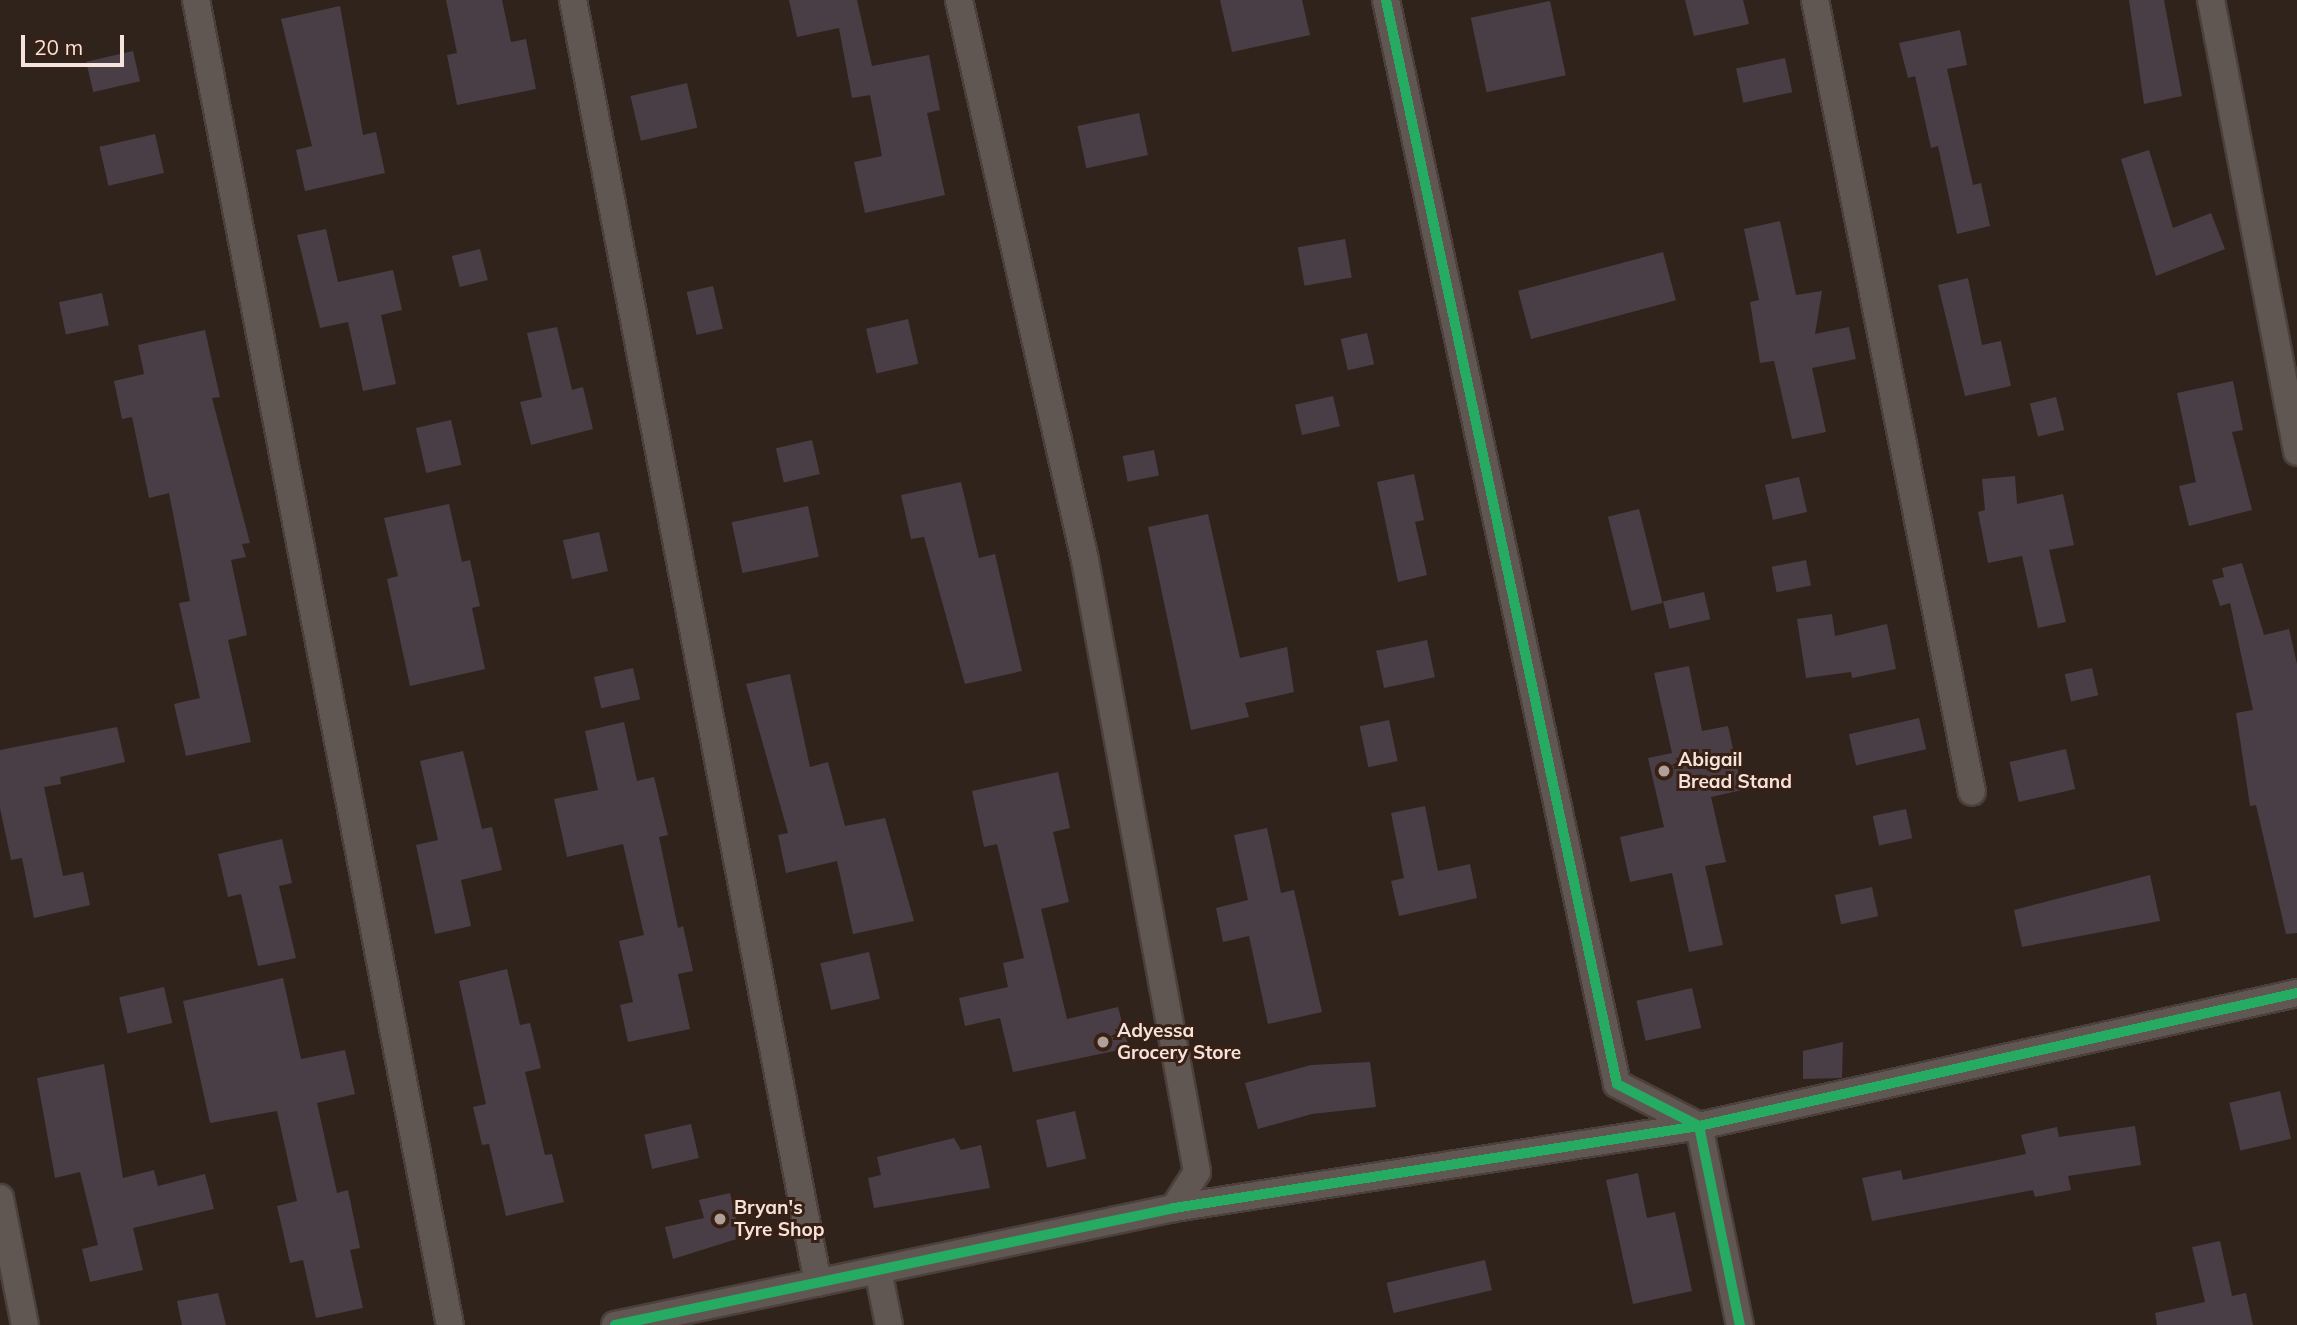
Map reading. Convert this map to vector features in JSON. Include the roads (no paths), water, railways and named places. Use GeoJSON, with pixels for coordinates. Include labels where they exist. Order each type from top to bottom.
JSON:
{"type":"FeatureCollection","features":[{"type":"Feature","properties":{"kind":"street"},"geometry":{"type":"LineString","coordinates":[[196,0],[450,1325]]}},
{"type":"Feature","properties":{"kind":"street"},"geometry":{"type":"LineString","coordinates":[[573,0],[818,1283]]}},
{"type":"Feature","properties":{"kind":"street"},"geometry":{"type":"LineString","coordinates":[[959,0],[1085,560],[1197,1172],[1174,1208]]}},
{"type":"Feature","properties":{"kind":"street"},"geometry":{"type":"LineString","coordinates":[[1386,0],[1617,1084],[1699,1126]]}},
{"type":"Feature","properties":{"kind":"street"},"geometry":{"type":"LineString","coordinates":[[1815,0],[1972,792]]}},
{"type":"Feature","properties":{"kind":"street"},"geometry":{"type":"LineString","coordinates":[[2211,0],[2297,452]]}},
{"type":"Feature","properties":{"kind":"street"},"geometry":{"type":"LineString","coordinates":[[615,1325],[1174,1208],[1699,1126],[2297,993]]}},
{"type":"Feature","properties":{"kind":"street"},"geometry":{"type":"LineString","coordinates":[[1699,1126],[1740,1325]]}},
{"type":"Feature","properties":{"kind":"street"},"geometry":{"type":"LineString","coordinates":[[0,1198],[25,1325]]}},
{"type":"Feature","properties":{"kind":"street"},"geometry":{"type":"LineString","coordinates":[[878,1270],[889,1325]]}},
{"type":"Feature","properties":{"kind":"place","name":"Abigail Bread Stand"},"geometry":{"type":"Point","coordinates":[1664,771]}},
{"type":"Feature","properties":{"kind":"place","name":"Adyessa Grocery Store"},"geometry":{"type":"Point","coordinates":[1103,1042]}},
{"type":"Feature","properties":{"kind":"place","name":"Bryan's Tyre Shop"},"geometry":{"type":"Point","coordinates":[720,1219]}}]}
